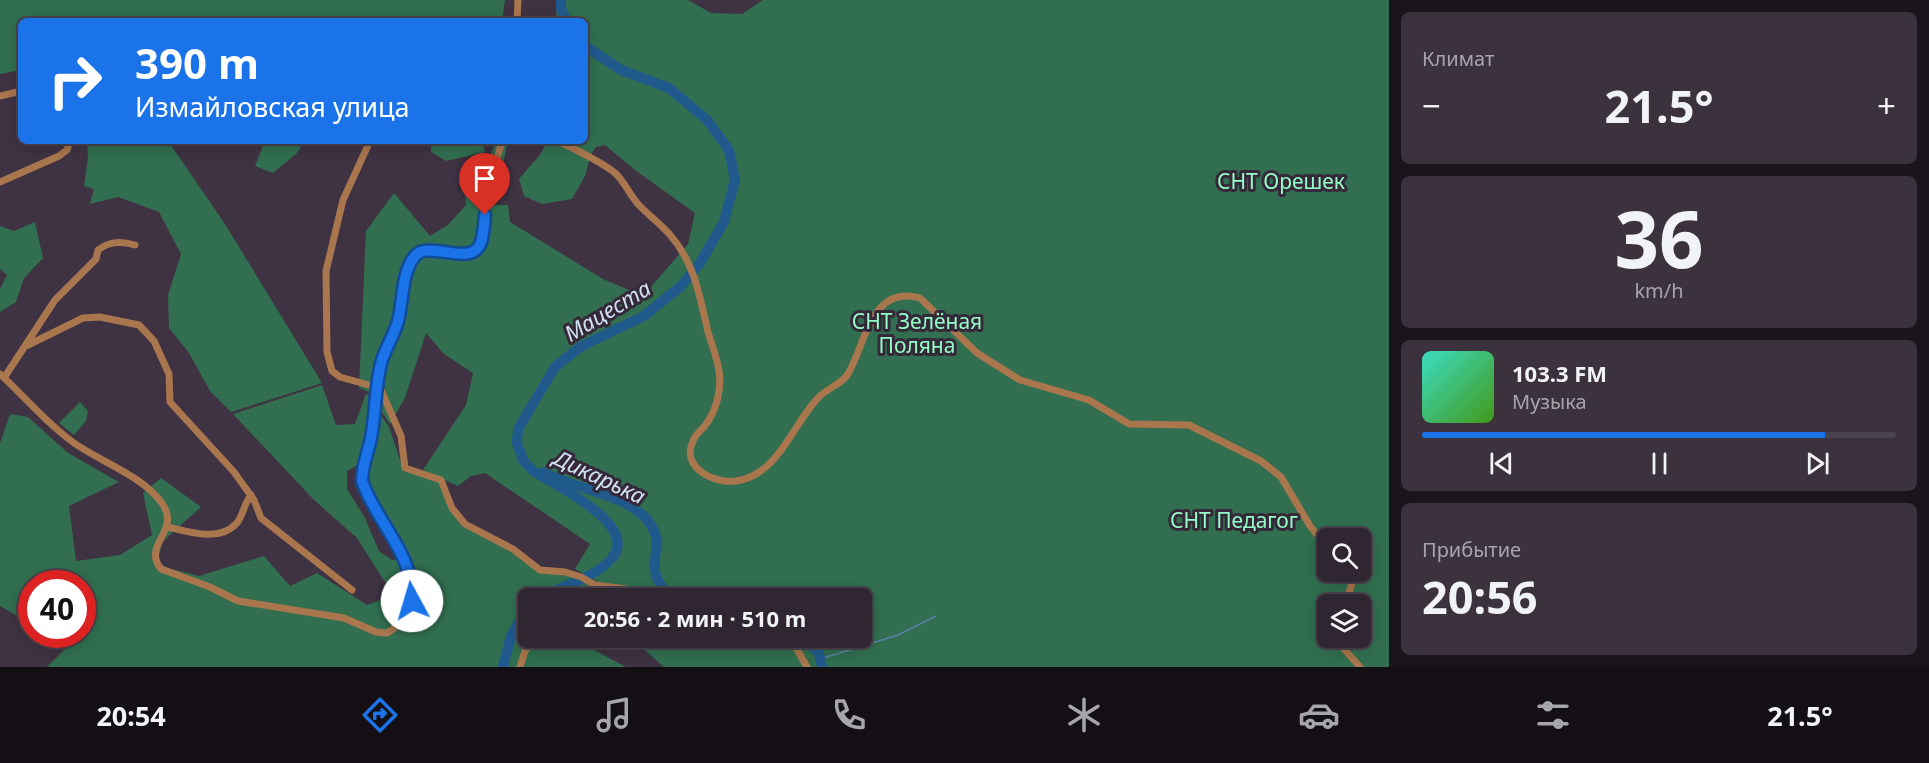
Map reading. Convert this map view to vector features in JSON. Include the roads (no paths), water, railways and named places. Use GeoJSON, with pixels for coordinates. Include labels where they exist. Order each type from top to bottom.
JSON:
{"type":"FeatureCollection","features":[{"type":"Feature","properties":{"kind":"street"},"geometry":{"type":"LineString","coordinates":[[517,18],[518,0]]}},
{"type":"Feature","properties":{"kind":"street"},"geometry":{"type":"LineString","coordinates":[[0,96],[18,92]]}},
{"type":"Feature","properties":{"kind":"street"},"geometry":{"type":"LineString","coordinates":[[0,182],[59,156],[67,150],[69,144]]}},
{"type":"Feature","properties":{"kind":"street"},"geometry":{"type":"LineString","coordinates":[[369,144],[343,200],[326,271],[326,331],[332,371],[340,376],[376,384]]}},
{"type":"Feature","properties":{"kind":"street"},"geometry":{"type":"LineString","coordinates":[[135,245],[122,241],[114,242],[98,250],[96,259],[55,300],[28,345],[2,376],[52,426],[148,488],[162,503],[169,519],[168,527],[156,547],[155,556],[161,569],[210,586],[237,601],[344,618],[382,634],[393,630],[412,601],[413,586],[404,558],[362,481],[362,470],[372,433],[376,384],[384,356],[399,320],[407,271],[416,255],[424,251],[471,252],[481,243],[491,180],[501,144]]}},
{"type":"Feature","properties":{"kind":"street"},"geometry":{"type":"LineString","coordinates":[[563,144],[618,176],[634,200],[672,237],[691,270],[700,291],[720,373],[716,405],[693,440],[692,458],[700,471],[714,480],[725,482],[750,478],[773,460],[818,398],[847,375],[866,332],[887,300],[897,295],[909,295],[920,298],[977,353],[1020,380],[1089,400],[1129,424],[1190,425],[1261,461],[1281,477],[1317,535]]}},
{"type":"Feature","properties":{"kind":"street"},"geometry":{"type":"LineString","coordinates":[[28,345],[83,318],[100,316],[139,326],[154,340],[169,374],[170,402],[218,451],[251,495],[261,518],[352,590]]}},
{"type":"Feature","properties":{"kind":"street"},"geometry":{"type":"LineString","coordinates":[[376,384],[401,436],[405,468],[441,480],[452,508],[465,524],[513,549],[540,570],[580,577],[592,584],[619,588]]}},
{"type":"Feature","properties":{"kind":"street"},"geometry":{"type":"LineString","coordinates":[[168,527],[205,534],[226,531],[238,523],[251,495]]}},
{"type":"Feature","properties":{"kind":"street"},"geometry":{"type":"LineString","coordinates":[[592,584],[594,588]]}},
{"type":"Feature","properties":{"kind":"street"},"geometry":{"type":"LineString","coordinates":[[520,667],[527,648]]}},
{"type":"Feature","properties":{"kind":"street"},"geometry":{"type":"LineString","coordinates":[[796,648],[807,667]]}},
{"type":"Feature","properties":{"kind":"street"},"geometry":{"type":"LineString","coordinates":[[1344,648],[1354,657],[1360,667]]}},
{"type":"Feature","properties":{"kind":"waterway","name":"Мацеста"},"geometry":{"type":"LineString","coordinates":[[561,0],[561,9],[566,18]]}},
{"type":"Feature","properties":{"kind":"waterway","name":"Мацеста"},"geometry":{"type":"LineString","coordinates":[[562,588],[597,571],[612,558],[618,545],[615,532],[591,507],[533,471],[523,460],[517,443],[518,429],[555,367],[580,347],[644,316],[681,286],[700,263],[724,222],[735,180],[729,150],[707,120],[669,88],[621,70],[588,48]]}},
{"type":"Feature","properties":{"kind":"waterway","name":"Дикарька"},"geometry":{"type":"LineString","coordinates":[[543,472],[618,500],[643,516],[656,536],[654,567],[663,588]]}},
{"type":"Feature","properties":{"kind":"waterway"},"geometry":{"type":"LineString","coordinates":[[820,659],[898,635],[936,616]]}},
{"type":"Feature","properties":{"kind":"waterway","name":"Мацеста"},"geometry":{"type":"LineString","coordinates":[[503,667],[511,636],[518,624]]}},
{"type":"Feature","properties":{"kind":"waterway","name":"Дикарька"},"geometry":{"type":"LineString","coordinates":[[813,648],[819,653],[822,667]]}},
{"type":"Feature","properties":{"kind":"park label","name":"СНТ Орешек"},"geometry":{"type":"Point","coordinates":[1281,181]}},
{"type":"Feature","properties":{"kind":"park label","name":"СНТ Зелёная Поляна"},"geometry":{"type":"Point","coordinates":[917,333]}},
{"type":"Feature","properties":{"kind":"park label","name":"СНТ Педагог"},"geometry":{"type":"Point","coordinates":[1234,520]}}]}
